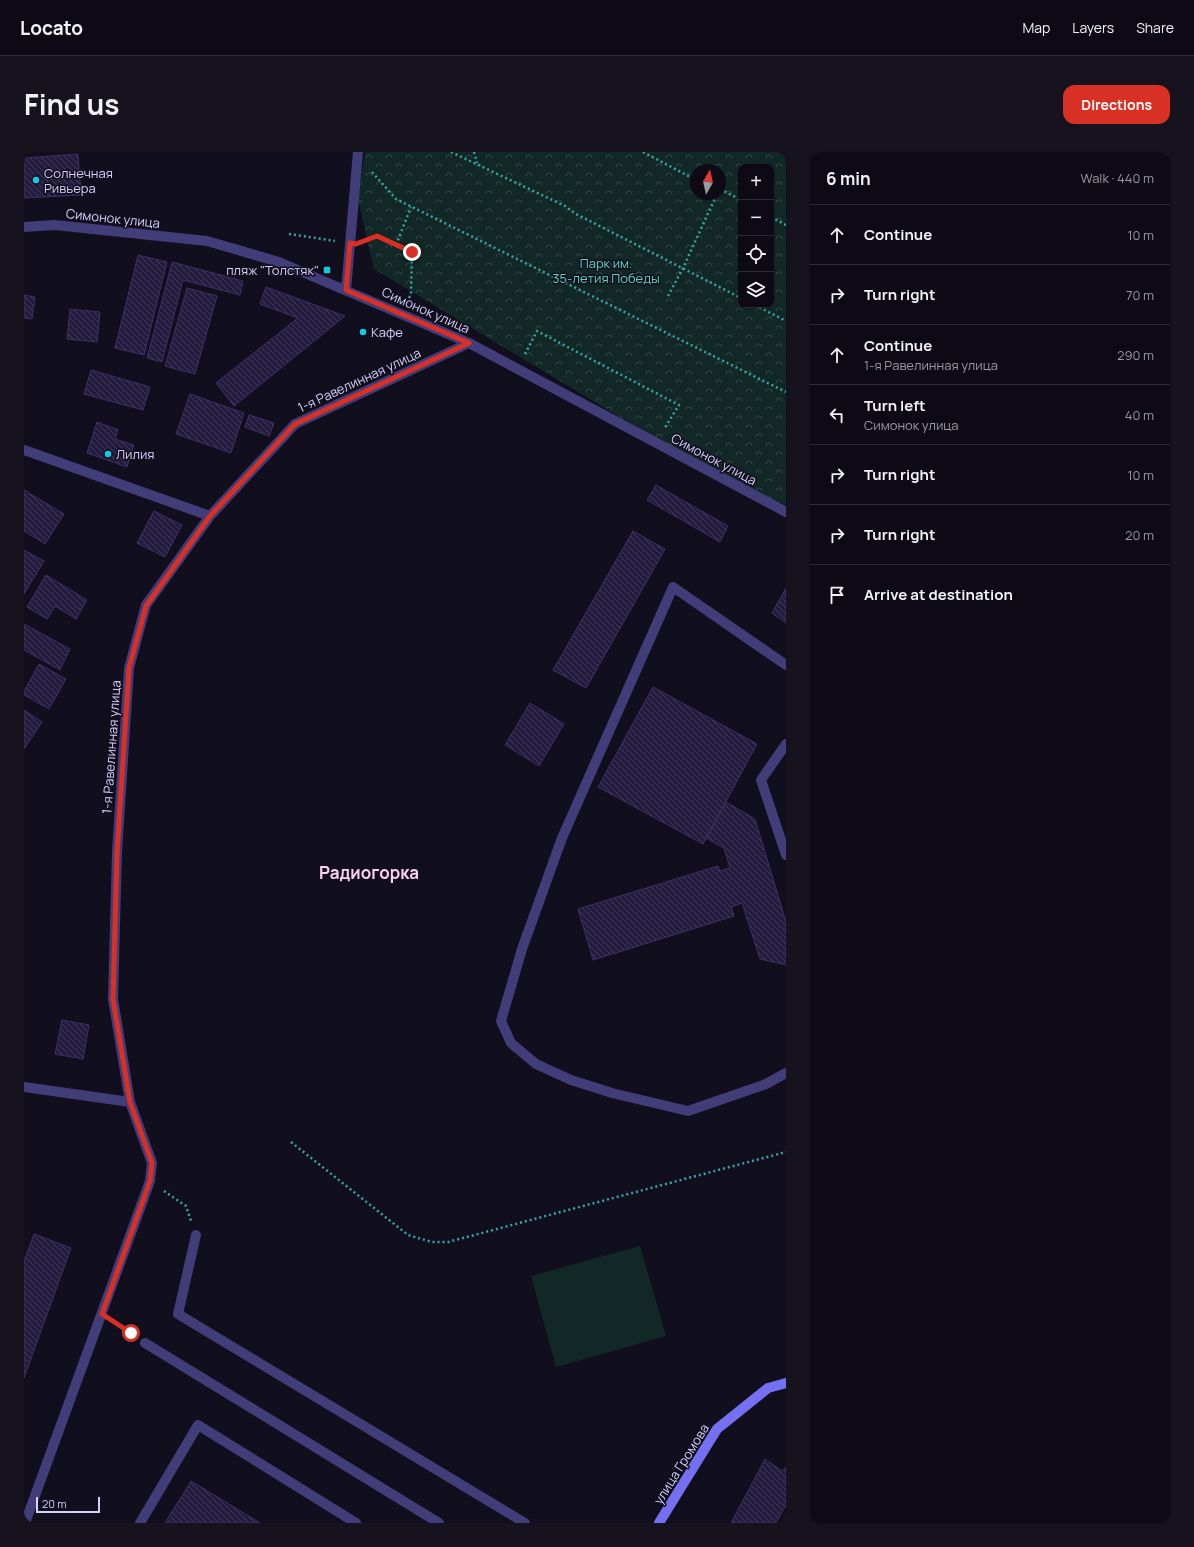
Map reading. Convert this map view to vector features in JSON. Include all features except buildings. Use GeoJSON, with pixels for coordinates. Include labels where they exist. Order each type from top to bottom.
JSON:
{"type":"FeatureCollection","features":[{"type":"Feature","properties":{"kind":"street"},"geometry":{"type":"LineString","coordinates":[[346,290],[359,153]]}},
{"type":"Feature","properties":{"kind":"street","name":"Симонок улица"},"geometry":{"type":"LineString","coordinates":[[24,227],[55,225],[207,241],[279,262],[469,343],[786,512]]}},
{"type":"Feature","properties":{"kind":"street","name":"1-я Равелинная улица"},"geometry":{"type":"LineString","coordinates":[[25,1523],[150,1181],[152,1163],[130,1102],[113,999],[117,852],[129,668],[146,606],[210,516],[295,424],[469,343]]}},
{"type":"Feature","properties":{"kind":"street"},"geometry":{"type":"LineString","coordinates":[[24,450],[210,516]]}},
{"type":"Feature","properties":{"kind":"street"},"geometry":{"type":"LineString","coordinates":[[786,665],[673,587],[562,838],[522,949],[501,1021],[511,1042],[536,1064],[571,1080],[612,1093],[688,1111],[766,1084],[786,1073]]}},
{"type":"Feature","properties":{"kind":"street"},"geometry":{"type":"LineString","coordinates":[[786,744],[761,780],[786,855]]}},
{"type":"Feature","properties":{"kind":"street"},"geometry":{"type":"LineString","coordinates":[[24,1087],[130,1102]]}},
{"type":"Feature","properties":{"kind":"street"},"geometry":{"type":"LineString","coordinates":[[196,1234],[178,1314],[525,1523]]}},
{"type":"Feature","properties":{"kind":"street"},"geometry":{"type":"LineString","coordinates":[[145,1342],[439,1523]]}},
{"type":"Feature","properties":{"kind":"street","name":"улица Громова"},"geometry":{"type":"LineString","coordinates":[[659,1523],[717,1430],[768,1388],[786,1383]]}},
{"type":"Feature","properties":{"kind":"street"},"geometry":{"type":"LineString","coordinates":[[140,1523],[198,1425],[356,1523]]}},
{"type":"Feature","properties":{"kind":"path"},"geometry":{"type":"LineString","coordinates":[[450,152],[565,206],[576,214],[738,296]]}},
{"type":"Feature","properties":{"kind":"path"},"geometry":{"type":"LineString","coordinates":[[474,152],[477,164]]}},
{"type":"Feature","properties":{"kind":"path"},"geometry":{"type":"LineString","coordinates":[[643,152],[690,177]]}},
{"type":"Feature","properties":{"kind":"path"},"geometry":{"type":"LineString","coordinates":[[359,153],[396,199],[410,207],[786,392]]}},
{"type":"Feature","properties":{"kind":"path"},"geometry":{"type":"LineString","coordinates":[[726,192],[738,198]]}},
{"type":"Feature","properties":{"kind":"path"},"geometry":{"type":"LineString","coordinates":[[668,296],[683,268],[714,200]]}},
{"type":"Feature","properties":{"kind":"path"},"geometry":{"type":"LineString","coordinates":[[396,245],[410,207]]}},
{"type":"Feature","properties":{"kind":"path"},"geometry":{"type":"LineString","coordinates":[[774,219],[786,225]]}},
{"type":"Feature","properties":{"kind":"path"},"geometry":{"type":"LineString","coordinates":[[288,234],[356,244],[377,236],[412,252],[411,294],[407,302]]}},
{"type":"Feature","properties":{"kind":"path"},"geometry":{"type":"LineString","coordinates":[[761,308],[786,321]]}},
{"type":"Feature","properties":{"kind":"path"},"geometry":{"type":"LineString","coordinates":[[524,357],[537,331],[679,405],[663,431]]}},
{"type":"Feature","properties":{"kind":"path"},"geometry":{"type":"LineString","coordinates":[[292,1142],[408,1235],[432,1242],[448,1242],[786,1152]]}},
{"type":"Feature","properties":{"kind":"path"},"geometry":{"type":"LineString","coordinates":[[150,1181],[186,1206],[196,1234]]}},
{"type":"Feature","properties":{"kind":"path"},"geometry":{"type":"LineString","coordinates":[[102,1314],[145,1342]]}},
{"type":"Feature","properties":{"kind":"green space","name":"Парк им. 35-летия Победы"},"geometry":{"type":"Polygon","coordinates":[[[365,152],[786,152],[786,505],[716,475],[374,269],[358,200],[365,152]]]}},
{"type":"Feature","properties":{"kind":"green space"},"geometry":{"type":"Polygon","coordinates":[[[640,1246],[666,1336],[556,1367],[531,1276],[640,1246]]]}},
{"type":"Feature","properties":{"kind":"place","name":"Солнечная Ривьера"},"geometry":{"type":"Point","coordinates":[36,180]}},
{"type":"Feature","properties":{"kind":"place","name":"пляж \"Толстяк\""},"geometry":{"type":"Point","coordinates":[327,270]}},
{"type":"Feature","properties":{"kind":"place","name":"Кафе"},"geometry":{"type":"Point","coordinates":[363,332]}},
{"type":"Feature","properties":{"kind":"place","name":"Лилия"},"geometry":{"type":"Point","coordinates":[108,454]}},
{"type":"Feature","properties":{"kind":"district","name":"Радиогорка"},"geometry":{"type":"Point","coordinates":[369,873]}},
{"type":"Feature","properties":{"kind":"route"},"geometry":{"type":"LineString","coordinates":[[131,1333],[102,1314],[150,1181],[152,1163],[130,1102],[113,999],[117,852],[129,668],[146,606],[210,516],[295,424],[469,343],[346,290],[350,243],[356,244],[377,236],[412,252]]}}]}
